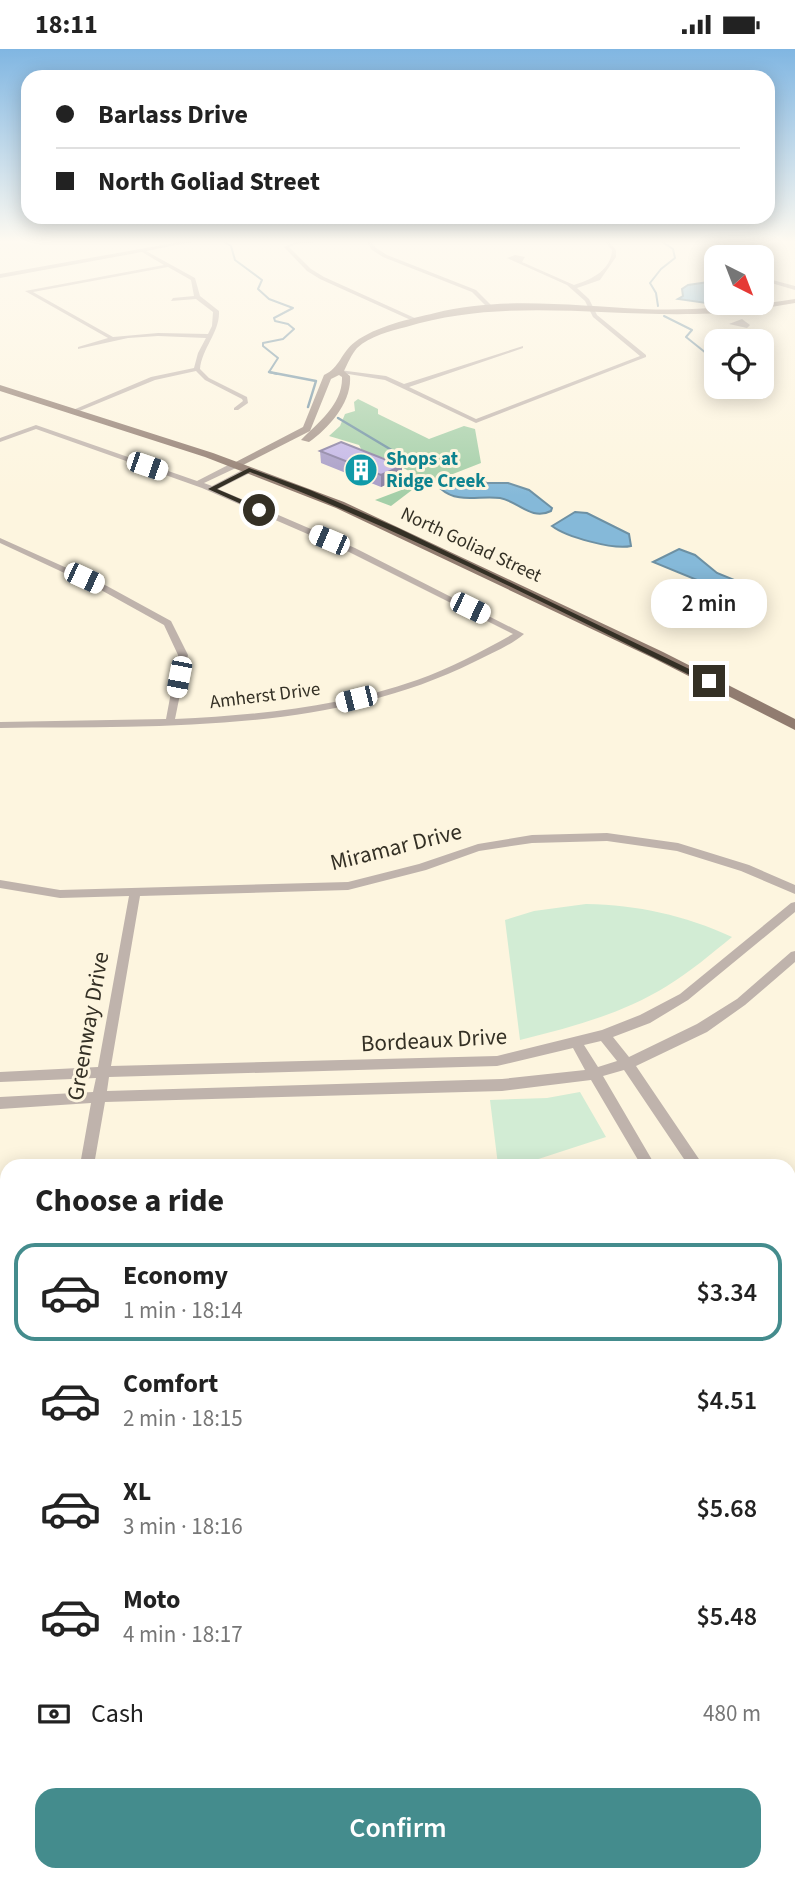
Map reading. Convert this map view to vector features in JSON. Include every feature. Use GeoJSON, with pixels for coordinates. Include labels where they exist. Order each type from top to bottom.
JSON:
{"type":"FeatureCollection","features":[{"type":"Feature","properties":{"kind":"main road","name":"North Goliad Street"},"geometry":{"type":"LineString","coordinates":[[0,388],[235,465],[374,520],[646,649],[795,725]]}},
{"type":"Feature","properties":{"kind":"street"},"geometry":{"type":"LineString","coordinates":[[88,324],[110,337]]}},
{"type":"Feature","properties":{"kind":"street"},"geometry":{"type":"LineString","coordinates":[[216,324],[207,336],[197,358],[197,369],[207,379],[245,398],[246,402],[236,409]]}},
{"type":"Feature","properties":{"kind":"street"},"geometry":{"type":"LineString","coordinates":[[339,372],[356,345],[403,324]]}},
{"type":"Feature","properties":{"kind":"street"},"geometry":{"type":"LineString","coordinates":[[197,484],[307,429],[327,377],[339,372],[370,375],[405,386],[476,421],[644,356],[605,324]]}},
{"type":"Feature","properties":{"kind":"street"},"geometry":{"type":"LineString","coordinates":[[80,348],[110,337],[156,334],[207,336]]}},
{"type":"Feature","properties":{"kind":"street"},"geometry":{"type":"LineString","coordinates":[[405,386],[521,347]]}},
{"type":"Feature","properties":{"kind":"street"},"geometry":{"type":"LineString","coordinates":[[75,411],[153,378],[197,369]]}},
{"type":"Feature","properties":{"kind":"street"},"geometry":{"type":"LineString","coordinates":[[0,440],[36,427],[212,489],[305,441],[327,423],[347,388],[346,376],[339,372]]}},
{"type":"Feature","properties":{"kind":"street"},"geometry":{"type":"LineString","coordinates":[[293,438],[305,441]]}},
{"type":"Feature","properties":{"kind":"street","name":"Amherst Drive"},"geometry":{"type":"LineString","coordinates":[[0,725],[170,722],[259,717],[404,687],[467,663],[520,634],[352,550],[212,489]]}},
{"type":"Feature","properties":{"kind":"street"},"geometry":{"type":"LineString","coordinates":[[0,540],[104,588],[167,624],[183,655],[170,722]]}},
{"type":"Feature","properties":{"kind":"street","name":"Miramar Drive"},"geometry":{"type":"LineString","coordinates":[[0,884],[60,894],[348,886],[422,867],[478,848],[533,839],[607,837],[678,847],[745,868],[795,890]]}},
{"type":"Feature","properties":{"kind":"street","name":"Greenway Drive"},"geometry":{"type":"LineString","coordinates":[[88,1159],[135,894]]}},
{"type":"Feature","properties":{"kind":"street","name":"Bordeaux Drive"},"geometry":{"type":"LineString","coordinates":[[0,1077],[497,1061],[604,1035],[645,1019],[684,997],[795,907]]}},
{"type":"Feature","properties":{"kind":"street","name":"Bordeaux Drive"},"geometry":{"type":"LineString","coordinates":[[0,1103],[100,1097],[502,1085],[593,1075],[627,1064],[702,1028],[741,1002],[795,955]]}},
{"type":"Feature","properties":{"kind":"street"},"geometry":{"type":"LineString","coordinates":[[604,1035],[692,1159]]}},
{"type":"Feature","properties":{"kind":"street"},"geometry":{"type":"LineString","coordinates":[[576,1042],[644,1159]]}},
{"type":"Feature","properties":{"kind":"street"},"geometry":{"type":"LineString","coordinates":[[325,1089],[327,1066]]}},
{"type":"Feature","properties":{"kind":"green space"},"geometry":{"type":"Polygon","coordinates":[[[358,399],[378,409],[378,414],[429,439],[464,426],[475,429],[481,463],[412,490],[391,506],[375,500],[412,486],[409,471],[382,457],[365,456],[359,445],[329,436],[340,426],[345,414],[355,411],[354,402],[358,399]]]}},
{"type":"Feature","properties":{"kind":"green space"},"geometry":{"type":"Polygon","coordinates":[[[586,904],[624,906],[660,913],[732,937],[676,981],[650,996],[577,1025],[520,1040],[505,920],[534,911],[586,904]]]}},
{"type":"Feature","properties":{"kind":"green space"},"geometry":{"type":"Polygon","coordinates":[[[580,1092],[606,1137],[538,1159],[497,1159],[490,1100],[547,1098],[580,1092]]]}},
{"type":"Feature","properties":{"kind":"water"},"geometry":{"type":"Polygon","coordinates":[[[469,477],[487,483],[508,483],[529,490],[552,508],[551,511],[537,514],[500,498],[462,498],[441,489],[469,477]]]}},
{"type":"Feature","properties":{"kind":"water"},"geometry":{"type":"Polygon","coordinates":[[[575,512],[587,513],[629,534],[631,546],[590,542],[552,526],[575,512]]]}},
{"type":"Feature","properties":{"kind":"water"},"geometry":{"type":"Polygon","coordinates":[[[679,549],[695,555],[717,573],[749,586],[741,593],[731,594],[653,562],[679,549]]]}},
{"type":"Feature","properties":{"kind":"building"},"geometry":{"type":"Polygon","coordinates":[[[341,442],[402,466],[381,475],[320,451],[341,442]]]}},
{"type":"Feature","properties":{"kind":"waterway"},"geometry":{"type":"LineString","coordinates":[[269,372],[278,358],[263,346],[263,343],[283,339],[294,329],[289,324]]}},
{"type":"Feature","properties":{"kind":"waterway"},"geometry":{"type":"LineString","coordinates":[[681,324],[692,330],[686,337],[704,351]]}},
{"type":"Feature","properties":{"kind":"waterway"},"geometry":{"type":"LineString","coordinates":[[269,372],[316,381],[308,407]]}},
{"type":"Feature","properties":{"kind":"waterway"},"geometry":{"type":"LineString","coordinates":[[269,372],[277,374]]}},
{"type":"Feature","properties":{"kind":"waterway"},"geometry":{"type":"LineString","coordinates":[[338,418],[420,467]]}},
{"type":"Feature","properties":{"kind":"place","name":"Shops at Ridge Creek"},"geometry":{"type":"Point","coordinates":[361,470]}},
{"type":"Feature","properties":{"kind":"route"},"geometry":{"type":"LineString","coordinates":[[259,510],[212,489],[249,470],[308,492],[561,608],[709,681]]}}]}
